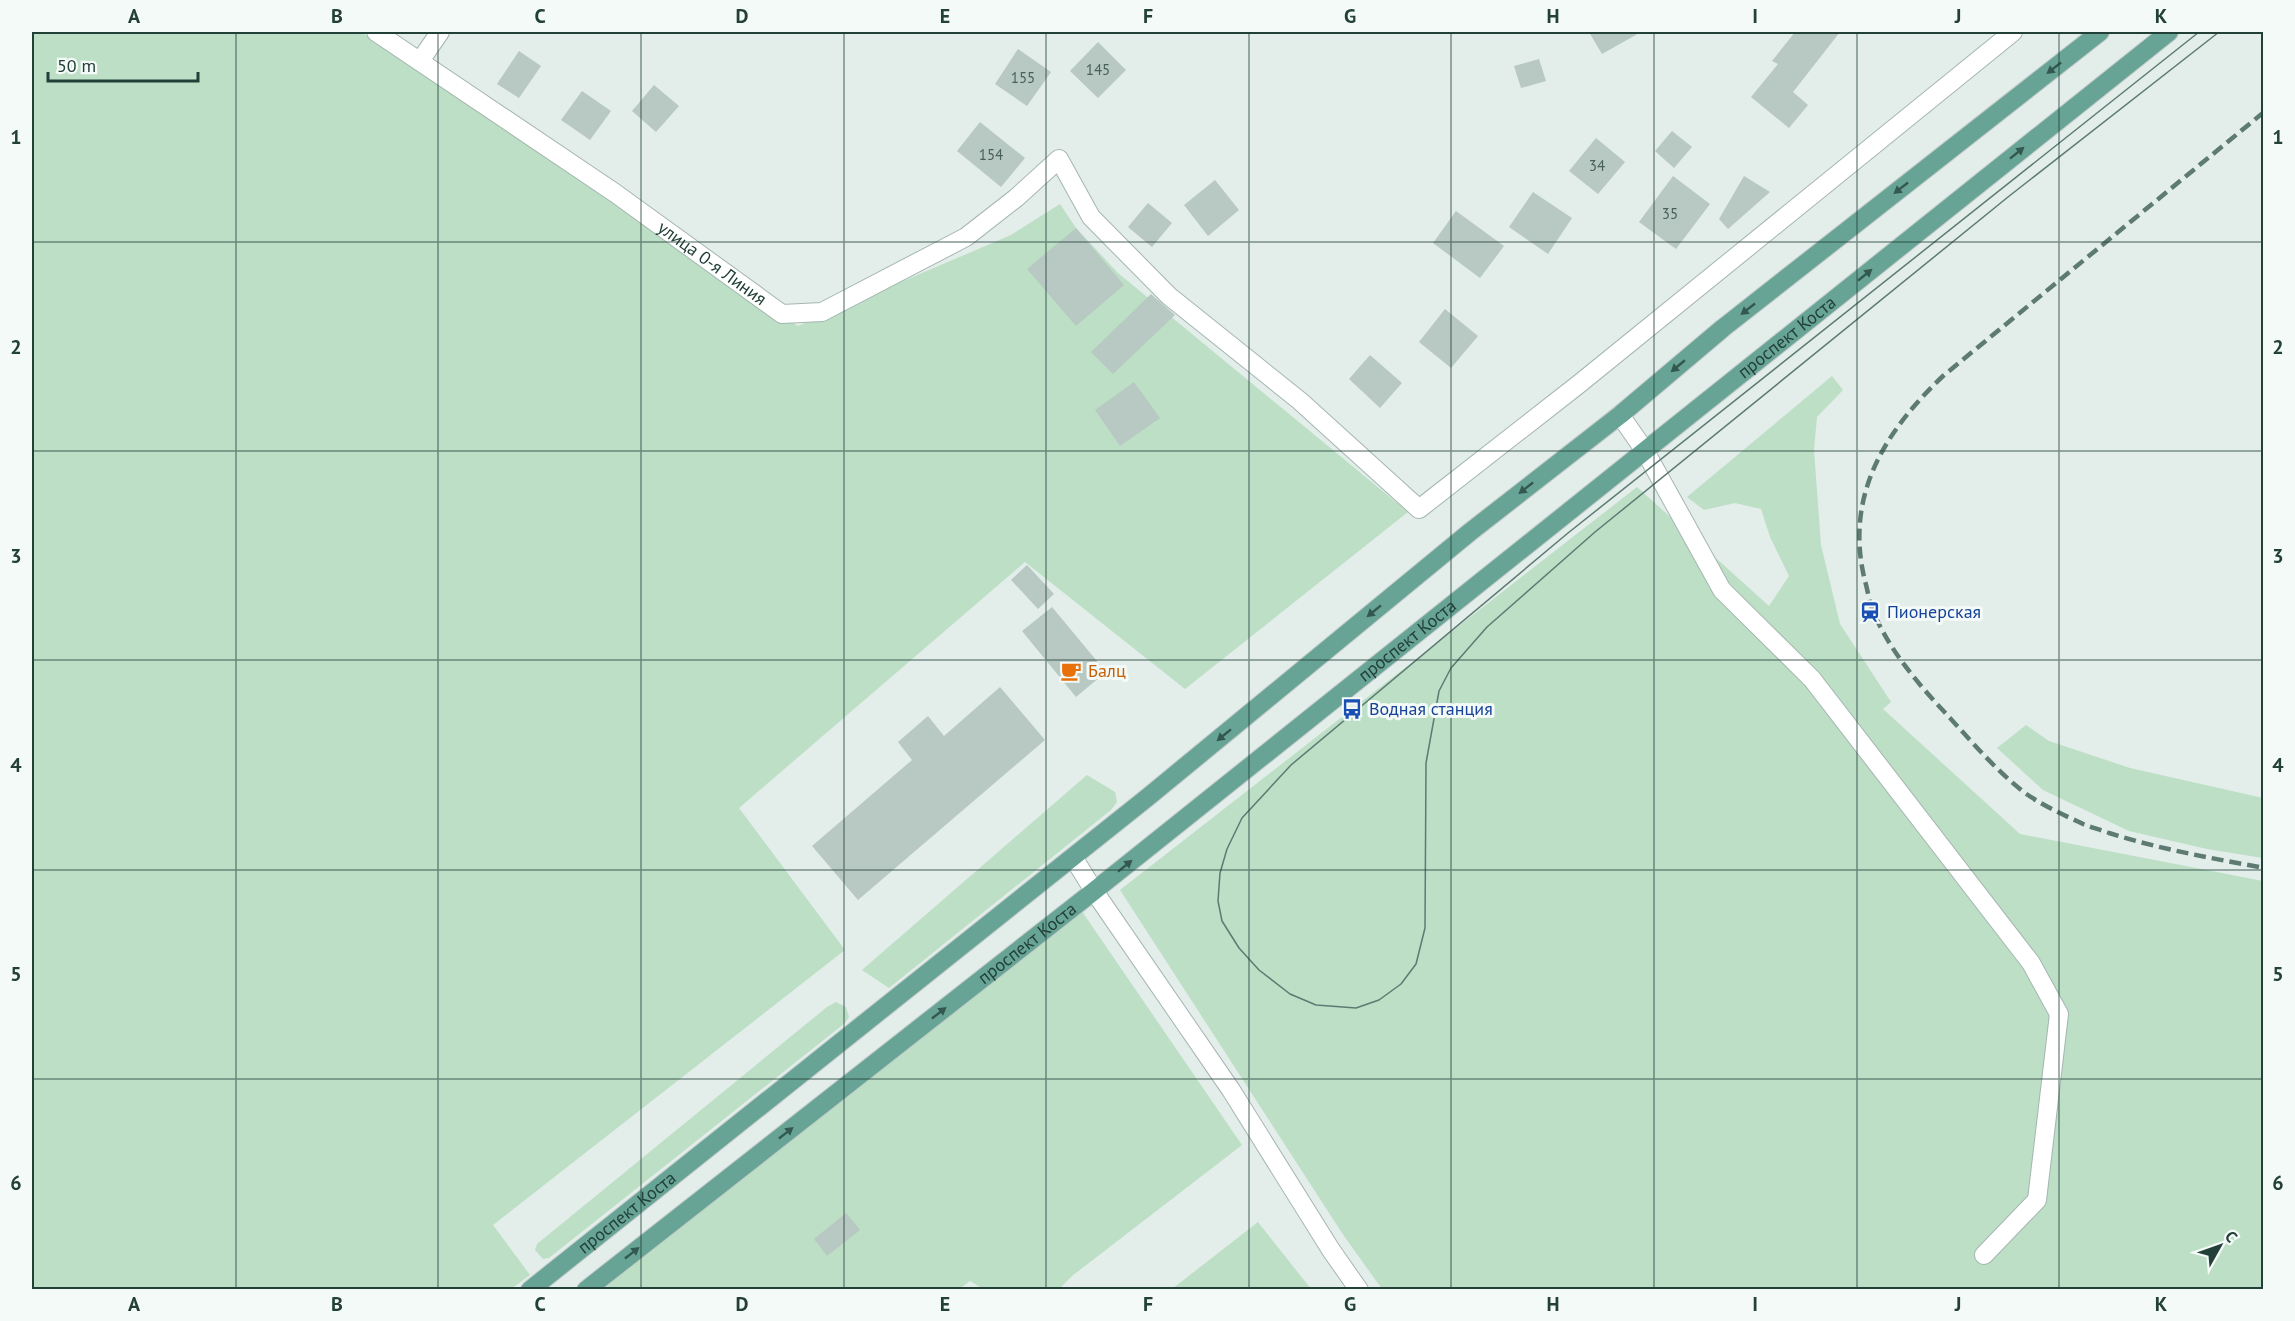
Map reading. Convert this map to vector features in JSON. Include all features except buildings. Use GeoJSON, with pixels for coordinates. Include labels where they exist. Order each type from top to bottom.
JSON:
{"type":"FeatureCollection","features":[{"type":"Feature","properties":{"kind":"main road","name":"проспект Коста"},"geometry":{"type":"LineString","coordinates":[[530,1290],[1073,857],[1470,532],[1620,415],[1723,328],[2100,32]]}},
{"type":"Feature","properties":{"kind":"main road","name":"проспект Коста"},"geometry":{"type":"LineString","coordinates":[[586,1290],[1094,891],[2169,32]]}},
{"type":"Feature","properties":{"kind":"street","name":"улица 0-я Линия"},"geometry":{"type":"LineString","coordinates":[[376,32],[615,193],[782,314],[822,312],[966,237],[1016,198],[1059,159],[1091,217],[1169,296],[1300,401],[1419,509],[1579,384],[2013,32]]}},
{"type":"Feature","properties":{"kind":"street"},"geometry":{"type":"LineString","coordinates":[[420,62],[440,32]]}},
{"type":"Feature","properties":{"kind":"street"},"geometry":{"type":"LineString","coordinates":[[1620,415],[1645,451],[1722,590],[1812,679],[2031,963],[2059,1014],[2037,1200],[1984,1255]]}},
{"type":"Feature","properties":{"kind":"street"},"geometry":{"type":"LineString","coordinates":[[1073,857],[1231,1090],[1331,1250],[1359,1290]]}},
{"type":"Feature","properties":{"kind":"green space"},"geometry":{"type":"Polygon","coordinates":[[[32,32],[361,32],[798,326],[1011,235],[1060,204],[1076,228],[1118,273],[1408,512],[1185,689],[1025,562],[739,808],[845,950],[493,1225],[530,1275],[511,1289],[32,1289],[32,32]]]}},
{"type":"Feature","properties":{"kind":"green space"},"geometry":{"type":"Polygon","coordinates":[[[1832,376],[1843,390],[1817,417],[1814,450],[1821,545],[1840,624],[1891,702],[1883,709],[2020,834],[2263,881],[2263,1289],[1382,1289],[1344,1236],[1120,890],[1637,487],[1769,606],[1789,576],[1770,537],[1761,509],[1735,503],[1704,510],[1687,497],[1832,376]]]}},
{"type":"Feature","properties":{"kind":"green space"},"geometry":{"type":"Polygon","coordinates":[[[2026,725],[2049,741],[2130,768],[2263,798],[2263,858],[2207,849],[2129,831],[2043,790],[1997,748],[2026,725]]]}},
{"type":"Feature","properties":{"kind":"green space"},"geometry":{"type":"Polygon","coordinates":[[[1087,775],[1115,792],[1117,802],[1111,810],[889,988],[862,970],[1087,775]]]}},
{"type":"Feature","properties":{"kind":"green space"},"geometry":{"type":"Polygon","coordinates":[[[1081,910],[1242,1145],[1072,1276],[1059,1289],[983,1289],[970,1281],[958,1290],[602,1290],[1081,910]]]}},
{"type":"Feature","properties":{"kind":"green space"},"geometry":{"type":"Polygon","coordinates":[[[836,1002],[846,1007],[849,1017],[845,1023],[549,1258],[543,1259],[535,1250],[537,1244],[836,1002]]]}},
{"type":"Feature","properties":{"kind":"green space"},"geometry":{"type":"Polygon","coordinates":[[[1258,1222],[1311,1289],[1172,1289],[1258,1222]]]}},
{"type":"Feature","properties":{"kind":"tram line"},"geometry":{"type":"LineString","coordinates":[[2199,32],[1568,533],[1291,765],[1242,818],[1227,849],[1220,873],[1218,901],[1222,921],[1239,948],[1259,970],[1290,994],[1316,1005],[1356,1008],[1379,1000],[1401,984],[1416,964],[1425,928],[1426,763],[1439,691],[1451,668],[1487,627],[1595,532],[2008,197],[2219,32]]}},
{"type":"Feature","properties":{"kind":"railway"},"geometry":{"type":"LineString","coordinates":[[2264,112],[1943,376],[1922,397],[1887,443],[1874,468],[1865,494],[1860,521],[1860,550],[1865,581],[1872,608],[1888,641],[1928,694],[2001,772],[2020,789],[2056,811],[2109,833],[2205,857],[2264,868]]}},
{"type":"Feature","properties":{"kind":"place","name":"Пионерская"},"geometry":{"type":"Point","coordinates":[1870,612]}},
{"type":"Feature","properties":{"kind":"place","name":"Балц"},"geometry":{"type":"Point","coordinates":[1071,671]}},
{"type":"Feature","properties":{"kind":"place","name":"Водная станция"},"geometry":{"type":"Point","coordinates":[1352,709]}}]}
